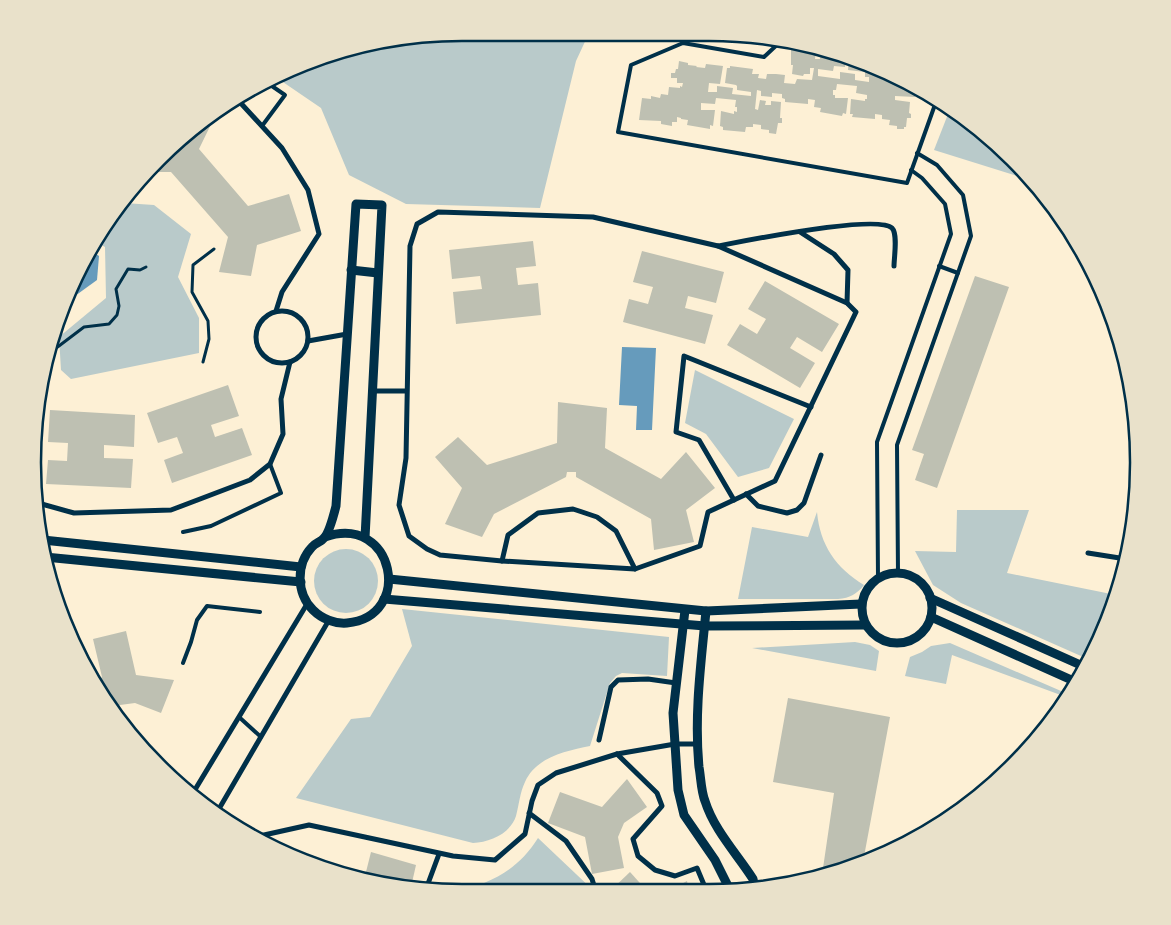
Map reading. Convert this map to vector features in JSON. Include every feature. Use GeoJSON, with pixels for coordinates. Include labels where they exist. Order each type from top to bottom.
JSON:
{"type":"FeatureCollection","features":[{"type":"Feature","properties":{"kind":"street"},"geometry":{"type":"LineString","coordinates":[[242,104],[282,148],[308,190],[319,234],[282,292],[276,311]]}},
{"type":"Feature","properties":{"kind":"street"},"geometry":{"type":"LineString","coordinates":[[325,537],[336,506],[356,204],[382,205],[365,538]]}},
{"type":"Feature","properties":{"kind":"street"},"geometry":{"type":"LineString","coordinates":[[438,212],[593,217],[718,246],[847,303],[856,312],[775,481],[708,512],[700,546],[635,569],[502,561],[440,555],[427,549],[409,536],[399,505],[406,458],[410,246],[417,224],[438,212]]}},
{"type":"Feature","properties":{"kind":"street"},"geometry":{"type":"LineString","coordinates":[[718,246],[819,228],[880,224],[892,227],[896,233],[894,266]]}},
{"type":"Feature","properties":{"kind":"street"},"geometry":{"type":"LineString","coordinates":[[800,232],[834,254],[848,270],[847,303]]}},
{"type":"Feature","properties":{"kind":"street"},"geometry":{"type":"LineString","coordinates":[[351,270],[378,273]]}},
{"type":"Feature","properties":{"kind":"street"},"geometry":{"type":"LineString","coordinates":[[276,311],[290,312],[302,320],[308,334],[305,350],[298,358],[290,362],[273,362],[260,353],[255,339],[258,324],[263,318],[276,311]]}},
{"type":"Feature","properties":{"kind":"street"},"geometry":{"type":"LineString","coordinates":[[308,341],[347,334]]}},
{"type":"Feature","properties":{"kind":"street"},"geometry":{"type":"LineString","coordinates":[[734,500],[698,440],[676,432],[684,356],[811,407]]}},
{"type":"Feature","properties":{"kind":"street"},"geometry":{"type":"LineString","coordinates":[[44,505],[74,513],[171,510],[250,480],[270,464],[283,434],[281,399],[290,362]]}},
{"type":"Feature","properties":{"kind":"street"},"geometry":{"type":"LineString","coordinates":[[372,391],[406,391]]}},
{"type":"Feature","properties":{"kind":"street"},"geometry":{"type":"LineString","coordinates":[[746,494],[758,506],[787,513],[797,510],[804,503],[821,455]]}},
{"type":"Feature","properties":{"kind":"street"},"geometry":{"type":"LineString","coordinates":[[502,561],[508,535],[538,514],[573,509],[597,517],[616,531],[635,569]]}},
{"type":"Feature","properties":{"kind":"street"},"geometry":{"type":"LineString","coordinates":[[341,533],[357,535],[371,542],[382,553],[389,570],[389,580],[384,599],[373,613],[365,618],[347,623],[329,620],[307,604],[303,596],[299,575],[303,559],[312,546],[325,537],[341,533]]}},
{"type":"Feature","properties":{"kind":"street"},"geometry":{"type":"LineString","coordinates":[[48,541],[301,567]]}},
{"type":"Feature","properties":{"kind":"street"},"geometry":{"type":"LineString","coordinates":[[1088,553],[1118,559]]}},
{"type":"Feature","properties":{"kind":"street"},"geometry":{"type":"LineString","coordinates":[[52,558],[301,582]]}},
{"type":"Feature","properties":{"kind":"street"},"geometry":{"type":"LineString","coordinates":[[898,573],[908,575],[924,586],[930,598],[932,613],[925,630],[918,637],[899,644],[889,643],[880,640],[865,625],[861,604],[864,594],[878,578],[898,573]]}},
{"type":"Feature","properties":{"kind":"street"},"geometry":{"type":"LineString","coordinates":[[389,580],[685,610],[706,611],[861,604]]}},
{"type":"Feature","properties":{"kind":"street"},"geometry":{"type":"LineString","coordinates":[[930,598],[1078,664]]}},
{"type":"Feature","properties":{"kind":"street"},"geometry":{"type":"LineString","coordinates":[[384,599],[705,626],[865,625]]}},
{"type":"Feature","properties":{"kind":"street"},"geometry":{"type":"LineString","coordinates":[[196,788],[307,604]]}},
{"type":"Feature","properties":{"kind":"street"},"geometry":{"type":"LineString","coordinates":[[685,610],[674,713],[678,790],[684,815],[715,860],[727,883]]}},
{"type":"Feature","properties":{"kind":"street"},"geometry":{"type":"LineString","coordinates":[[706,611],[700,671],[697,744],[705,802],[720,832],[753,881]]}},
{"type":"Feature","properties":{"kind":"street"},"geometry":{"type":"LineString","coordinates":[[931,617],[1069,679]]}},
{"type":"Feature","properties":{"kind":"street"},"geometry":{"type":"LineString","coordinates":[[220,807],[329,620]]}},
{"type":"Feature","properties":{"kind":"street"},"geometry":{"type":"LineString","coordinates":[[599,740],[611,687],[618,680],[648,680],[676,683]]}},
{"type":"Feature","properties":{"kind":"street"},"geometry":{"type":"LineString","coordinates":[[264,834],[309,824],[439,854],[495,860],[524,834],[538,785],[556,773],[617,754],[675,744],[697,744]]}},
{"type":"Feature","properties":{"kind":"street"},"geometry":{"type":"LineString","coordinates":[[617,754],[657,793],[662,806],[633,840],[638,856],[655,870],[675,876],[697,868],[704,884]]}},
{"type":"Feature","properties":{"kind":"street"},"geometry":{"type":"LineString","coordinates":[[529,813],[566,841],[594,884]]}},
{"type":"Feature","properties":{"kind":"street"},"geometry":{"type":"LineString","coordinates":[[428,882],[439,854]]}},
{"type":"Feature","properties":{"kind":"lane"},"geometry":{"type":"LineString","coordinates":[[775,47],[764,57],[683,44],[631,65],[618,132],[907,183],[933,106]]}},
{"type":"Feature","properties":{"kind":"lane"},"geometry":{"type":"LineString","coordinates":[[262,126],[285,95],[273,87]]}},
{"type":"Feature","properties":{"kind":"lane"},"geometry":{"type":"LineString","coordinates":[[898,573],[896,445],[971,236],[963,194],[937,166],[917,153]]}},
{"type":"Feature","properties":{"kind":"lane"},"geometry":{"type":"LineString","coordinates":[[878,578],[877,442],[951,234],[945,204],[922,178],[911,170]]}},
{"type":"Feature","properties":{"kind":"lane"},"geometry":{"type":"LineString","coordinates":[[939,266],[958,272]]}},
{"type":"Feature","properties":{"kind":"lane"},"geometry":{"type":"LineString","coordinates":[[183,532],[211,526],[281,493],[270,464]]}},
{"type":"Feature","properties":{"kind":"lane"},"geometry":{"type":"LineString","coordinates":[[183,664],[197,620],[207,606],[260,612]]}},
{"type":"Feature","properties":{"kind":"lane"},"geometry":{"type":"LineString","coordinates":[[239,717],[261,737]]}},
{"type":"Feature","properties":{"kind":"path"},"geometry":{"type":"LineString","coordinates":[[203,362],[209,339],[208,321],[192,292],[193,265],[214,249]]}},
{"type":"Feature","properties":{"kind":"path"},"geometry":{"type":"LineString","coordinates":[[58,347],[84,327],[108,324],[117,315],[119,306],[116,289],[128,269],[140,270],[146,267]]}},
{"type":"Feature","properties":{"kind":"shaded area"},"geometry":{"type":"Polygon","coordinates":[[[462,41],[585,41],[576,61],[540,208],[406,204],[349,175],[321,108],[283,82],[301,73],[353,56],[380,49],[408,45],[462,41]]]}},
{"type":"Feature","properties":{"kind":"shaded area"},"geometry":{"type":"Polygon","coordinates":[[[948,115],[986,146],[1016,176],[934,150],[948,115]]]}},
{"type":"Feature","properties":{"kind":"shaded area"},"geometry":{"type":"Polygon","coordinates":[[[130,203],[154,205],[191,234],[178,277],[199,318],[199,353],[71,379],[61,370],[59,342],[62,335],[106,298],[105,247],[102,245],[130,203]]]}},
{"type":"Feature","properties":{"kind":"shaded area"},"geometry":{"type":"Polygon","coordinates":[[[695,370],[794,419],[769,468],[738,477],[706,434],[685,423],[695,370]]]}},
{"type":"Feature","properties":{"kind":"shaded area"},"geometry":{"type":"Polygon","coordinates":[[[957,510],[1029,510],[1007,573],[1108,593],[1098,624],[1082,656],[961,603],[933,585],[915,551],[956,552],[957,510]]]}},
{"type":"Feature","properties":{"kind":"shaded area"},"geometry":{"type":"Polygon","coordinates":[[[817,512],[822,535],[831,554],[845,571],[864,585],[850,597],[838,599],[738,599],[752,527],[808,537],[817,512]]]}},
{"type":"Feature","properties":{"kind":"shaded area"},"geometry":{"type":"Polygon","coordinates":[[[340,549],[352,549],[369,558],[376,569],[378,581],[376,593],[369,604],[352,613],[340,613],[328,608],[319,599],[314,587],[314,575],[319,563],[328,554],[340,549]]]}},
{"type":"Feature","properties":{"kind":"shaded area"},"geometry":{"type":"Polygon","coordinates":[[[402,609],[669,637],[667,676],[622,673],[616,676],[610,683],[590,746],[553,756],[536,767],[530,773],[523,786],[516,816],[509,828],[499,836],[486,841],[473,843],[296,798],[351,719],[370,717],[412,646],[402,609]]]}},
{"type":"Feature","properties":{"kind":"shaded area"},"geometry":{"type":"Polygon","coordinates":[[[855,642],[870,645],[879,651],[876,671],[752,648],[855,642]]]}},
{"type":"Feature","properties":{"kind":"shaded area"},"geometry":{"type":"Polygon","coordinates":[[[950,643],[1062,691],[1060,695],[952,655],[946,684],[905,676],[910,657],[931,646],[950,643]]]}},
{"type":"Feature","properties":{"kind":"shaded area"},"geometry":{"type":"Polygon","coordinates":[[[538,838],[587,884],[484,883],[501,875],[527,853],[538,838]]]}},
{"type":"Feature","properties":{"kind":"water"},"geometry":{"type":"Polygon","coordinates":[[[97,254],[99,256],[97,280],[76,295],[97,254]]]}},
{"type":"Feature","properties":{"kind":"water"},"geometry":{"type":"Polygon","coordinates":[[[622,347],[656,348],[652,430],[636,430],[637,406],[619,405],[622,347]]]}},
{"type":"Feature","properties":{"kind":"building"},"geometry":{"type":"Polygon","coordinates":[[[791,49],[815,55],[815,59],[820,59],[820,57],[845,64],[845,67],[834,66],[833,71],[818,69],[818,76],[840,79],[840,72],[855,74],[855,80],[869,82],[869,77],[865,77],[865,72],[848,70],[848,66],[870,73],[915,96],[895,96],[895,100],[910,102],[909,113],[911,118],[907,118],[904,129],[897,129],[897,126],[889,125],[890,120],[882,119],[882,115],[875,114],[875,119],[852,117],[853,114],[850,114],[851,99],[865,101],[867,95],[856,93],[857,86],[837,84],[836,90],[833,90],[835,98],[848,98],[846,114],[843,113],[842,116],[820,112],[821,108],[814,107],[815,100],[808,99],[808,104],[785,102],[782,94],[772,93],[772,97],[761,96],[761,91],[757,90],[755,109],[758,110],[760,100],[766,101],[765,105],[771,105],[771,101],[781,102],[780,118],[782,118],[782,123],[778,123],[776,134],[769,133],[769,130],[761,129],[761,125],[753,124],[753,127],[746,127],[745,132],[723,130],[723,127],[720,126],[721,111],[734,114],[734,111],[737,112],[737,107],[735,107],[736,100],[716,98],[715,104],[701,103],[701,110],[715,110],[713,126],[710,125],[710,129],[687,125],[688,120],[677,117],[677,122],[672,122],[672,126],[661,124],[661,121],[639,120],[642,98],[651,99],[651,96],[660,98],[661,94],[668,95],[669,87],[682,87],[683,83],[677,83],[677,78],[671,78],[671,73],[675,73],[676,69],[678,69],[679,61],[696,67],[705,68],[706,64],[723,66],[720,84],[709,83],[708,92],[717,92],[717,86],[733,88],[732,94],[751,96],[751,92],[737,90],[736,85],[725,83],[727,68],[730,68],[730,66],[753,69],[752,74],[759,74],[758,78],[766,79],[767,74],[785,75],[784,83],[795,84],[797,79],[812,80],[814,68],[810,68],[810,74],[804,74],[803,76],[792,74],[793,65],[791,65],[791,49]]]}},
{"type":"Feature","properties":{"kind":"building"},"geometry":{"type":"Polygon","coordinates":[[[211,124],[199,149],[248,206],[289,194],[301,231],[257,245],[251,276],[219,272],[228,237],[171,172],[158,172],[211,124]]]}},
{"type":"Feature","properties":{"kind":"building"},"geometry":{"type":"Polygon","coordinates":[[[533,241],[536,266],[516,268],[518,285],[538,283],[541,315],[456,324],[453,292],[482,289],[480,276],[452,279],[449,250],[533,241]]]}},
{"type":"Feature","properties":{"kind":"building"},"geometry":{"type":"Polygon","coordinates":[[[642,251],[724,272],[716,303],[688,296],[685,308],[713,315],[705,344],[623,322],[629,299],[648,304],[653,287],[633,282],[642,251]]]}},
{"type":"Feature","properties":{"kind":"building"},"geometry":{"type":"Polygon","coordinates":[[[975,276],[1009,287],[937,488],[915,480],[924,454],[912,450],[975,276]]]}},
{"type":"Feature","properties":{"kind":"building"},"geometry":{"type":"Polygon","coordinates":[[[765,281],[839,324],[822,352],[797,337],[790,348],[815,363],[800,388],[727,345],[740,324],[757,334],[766,319],[748,309],[765,281]]]}},
{"type":"Feature","properties":{"kind":"building"},"geometry":{"type":"Polygon","coordinates":[[[228,385],[239,416],[211,425],[215,437],[242,428],[252,455],[172,483],[164,460],[183,453],[177,437],[158,443],[147,413],[228,385]]]}},
{"type":"Feature","properties":{"kind":"building"},"geometry":{"type":"Polygon","coordinates":[[[558,402],[607,408],[605,448],[661,479],[686,452],[715,488],[686,510],[694,542],[654,550],[651,519],[576,477],[576,472],[567,472],[566,477],[494,514],[482,537],[445,524],[462,488],[435,457],[458,437],[487,465],[557,443],[558,402]]]}},
{"type":"Feature","properties":{"kind":"building"},"geometry":{"type":"Polygon","coordinates":[[[50,410],[135,415],[134,447],[104,445],[104,458],[133,459],[131,488],[46,484],[48,460],[67,461],[68,443],[48,442],[50,410]]]}},
{"type":"Feature","properties":{"kind":"building"},"geometry":{"type":"Polygon","coordinates":[[[126,631],[136,675],[174,680],[161,713],[135,703],[119,706],[101,678],[93,639],[126,631]]]}},
{"type":"Feature","properties":{"kind":"building"},"geometry":{"type":"Polygon","coordinates":[[[788,698],[890,717],[865,854],[823,867],[834,793],[773,782],[788,698]]]}},
{"type":"Feature","properties":{"kind":"building"},"geometry":{"type":"Polygon","coordinates":[[[627,779],[647,807],[624,823],[618,837],[624,868],[592,874],[585,837],[548,823],[560,792],[602,807],[627,779]]]}},
{"type":"Feature","properties":{"kind":"building"},"geometry":{"type":"Polygon","coordinates":[[[371,852],[416,865],[412,880],[366,872],[371,852]]]}},
{"type":"Feature","properties":{"kind":"building"},"geometry":{"type":"Polygon","coordinates":[[[630,872],[641,884],[617,884],[630,872]]]}}]}
